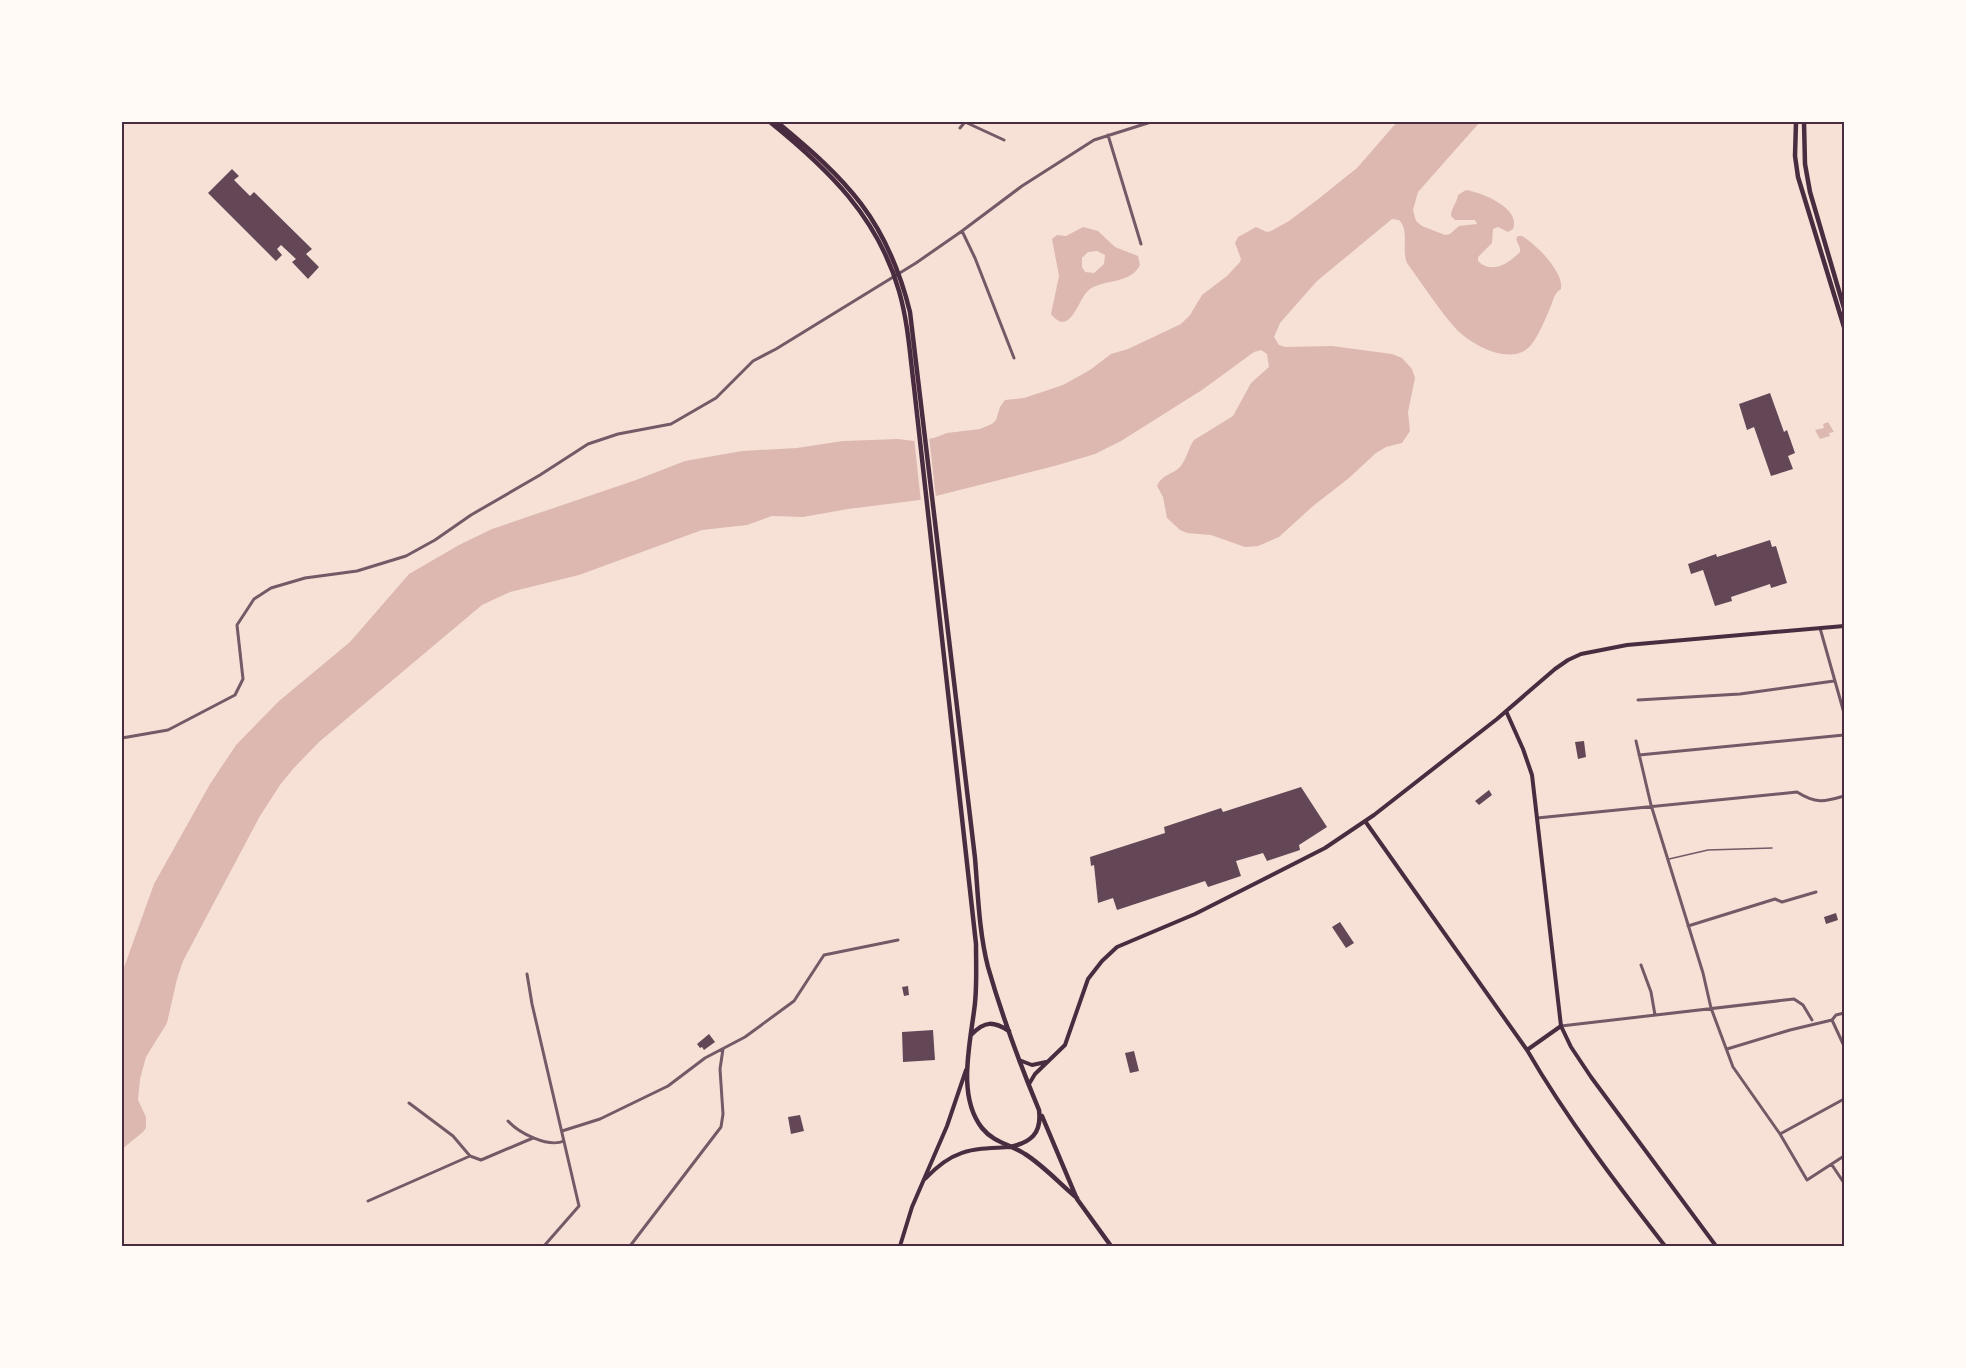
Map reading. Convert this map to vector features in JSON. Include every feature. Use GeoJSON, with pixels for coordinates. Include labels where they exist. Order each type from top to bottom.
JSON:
{"type":"FeatureCollection","features":[{"type":"Feature","properties":{"kind":"main road"},"geometry":{"type":"LineString","coordinates":[[770,122],[822,166],[846,190],[874,231],[892,264]]}},
{"type":"Feature","properties":{"kind":"main road"},"geometry":{"type":"LineString","coordinates":[[777,122],[828,165],[858,197],[879,229],[901,289],[912,328],[976,944],[977,974],[966,1070],[900,1246]]}},
{"type":"Feature","properties":{"kind":"main road"},"geometry":{"type":"LineString","coordinates":[[1796,123],[1797,177],[1845,327]]}},
{"type":"Feature","properties":{"kind":"main road"},"geometry":{"type":"LineString","coordinates":[[1804,124],[1805,164],[1810,192],[1845,308]]}},
{"type":"Feature","properties":{"kind":"main road"},"geometry":{"type":"LineString","coordinates":[[941,600],[988,968],[1019,1060],[1077,1198],[1111,1246]]}},
{"type":"Feature","properties":{"kind":"main road"},"geometry":{"type":"LineString","coordinates":[[1029,1084],[1035,1074],[1065,1045],[1088,979],[1098,965],[1117,947],[1191,915],[1325,848],[1365,821],[1506,711],[1555,669],[1581,654],[1603,648],[1634,644],[1845,626]]}},
{"type":"Feature","properties":{"kind":"main road"},"geometry":{"type":"LineString","coordinates":[[1506,711],[1532,775],[1561,1026],[1571,1047],[1591,1077],[1716,1246]]}},
{"type":"Feature","properties":{"kind":"main road"},"geometry":{"type":"LineString","coordinates":[[1365,821],[1527,1050],[1545,1082],[1615,1181],[1665,1246]]}},
{"type":"Feature","properties":{"kind":"main road"},"geometry":{"type":"LineString","coordinates":[[971,1035],[984,1024],[992,1023],[1009,1031]]}},
{"type":"Feature","properties":{"kind":"main road"},"geometry":{"type":"LineString","coordinates":[[1527,1050],[1561,1026]]}},
{"type":"Feature","properties":{"kind":"main road"},"geometry":{"type":"LineString","coordinates":[[1019,1060],[1037,1065],[1050,1060]]}},
{"type":"Feature","properties":{"kind":"main road"},"geometry":{"type":"LineString","coordinates":[[966,1070],[971,1101],[982,1128],[991,1137],[1029,1156],[1077,1198]]}},
{"type":"Feature","properties":{"kind":"main road"},"geometry":{"type":"LineString","coordinates":[[923,1182],[948,1158],[970,1150],[1009,1147],[1028,1141],[1035,1134],[1041,1121],[1040,1110]]}},
{"type":"Feature","properties":{"kind":"street"},"geometry":{"type":"LineString","coordinates":[[960,128],[965,122],[1004,141]]}},
{"type":"Feature","properties":{"kind":"street"},"geometry":{"type":"LineString","coordinates":[[122,738],[168,730],[235,694],[243,679],[237,625],[254,599],[271,588],[305,578],[357,571],[406,556],[588,444],[618,434],[671,423],[716,399],[753,361],[883,284],[962,231],[1022,186],[1094,140],[1151,122]]}},
{"type":"Feature","properties":{"kind":"street"},"geometry":{"type":"LineString","coordinates":[[1108,135],[1141,244]]}},
{"type":"Feature","properties":{"kind":"street"},"geometry":{"type":"LineString","coordinates":[[962,231],[1014,358]]}},
{"type":"Feature","properties":{"kind":"street"},"geometry":{"type":"LineString","coordinates":[[1821,628],[1834,681],[1845,713]]}},
{"type":"Feature","properties":{"kind":"street"},"geometry":{"type":"LineString","coordinates":[[1638,700],[1740,694],[1791,689],[1834,681]]}},
{"type":"Feature","properties":{"kind":"street"},"geometry":{"type":"LineString","coordinates":[[1639,755],[1845,735]]}},
{"type":"Feature","properties":{"kind":"street"},"geometry":{"type":"LineString","coordinates":[[1636,741],[1651,805],[1711,1008],[1733,1067],[1780,1134],[1807,1180],[1845,1156]]}},
{"type":"Feature","properties":{"kind":"street"},"geometry":{"type":"LineString","coordinates":[[1537,818],[1797,792],[1809,799],[1824,802],[1845,796]]}},
{"type":"Feature","properties":{"kind":"street"},"geometry":{"type":"LineString","coordinates":[[1688,926],[1775,899],[1782,902],[1816,892]]}},
{"type":"Feature","properties":{"kind":"street"},"geometry":{"type":"LineString","coordinates":[[562,1131],[600,1119],[668,1086],[705,1058],[745,1037],[794,1001],[824,955],[898,940]]}},
{"type":"Feature","properties":{"kind":"street"},"geometry":{"type":"LineString","coordinates":[[1641,965],[1651,992],[1655,1015]]}},
{"type":"Feature","properties":{"kind":"street"},"geometry":{"type":"LineString","coordinates":[[527,975],[531,1004],[579,1206],[544,1246]]}},
{"type":"Feature","properties":{"kind":"street"},"geometry":{"type":"LineString","coordinates":[[1561,1026],[1794,999],[1803,1005],[1812,1020]]}},
{"type":"Feature","properties":{"kind":"street"},"geometry":{"type":"LineString","coordinates":[[1727,1049],[1832,1020],[1845,1013]]}},
{"type":"Feature","properties":{"kind":"street"},"geometry":{"type":"LineString","coordinates":[[1832,1020],[1845,1046]]}},
{"type":"Feature","properties":{"kind":"street"},"geometry":{"type":"LineString","coordinates":[[630,1246],[721,1127],[723,1114],[720,1069],[723,1048]]}},
{"type":"Feature","properties":{"kind":"street"},"geometry":{"type":"LineString","coordinates":[[1780,1134],[1845,1099]]}},
{"type":"Feature","properties":{"kind":"street"},"geometry":{"type":"LineString","coordinates":[[409,1103],[453,1136],[470,1156],[481,1160],[533,1138]]}},
{"type":"Feature","properties":{"kind":"street"},"geometry":{"type":"LineString","coordinates":[[508,1121],[515,1129],[533,1138],[557,1144],[564,1141]]}},
{"type":"Feature","properties":{"kind":"street"},"geometry":{"type":"LineString","coordinates":[[369,1201],[470,1156]]}},
{"type":"Feature","properties":{"kind":"street"},"geometry":{"type":"LineString","coordinates":[[1832,1165],[1845,1184]]}},
{"type":"Feature","properties":{"kind":"lane"},"geometry":{"type":"LineString","coordinates":[[1668,859],[1708,850],[1772,848]]}},
{"type":"Feature","properties":{"kind":"shaded area"},"geometry":{"type":"Polygon","coordinates":[[[1397,122],[1480,122],[1418,192],[1413,210],[1416,221],[1422,226],[1445,235],[1450,234],[1459,226],[1477,224],[1475,220],[1455,220],[1451,216],[1458,195],[1466,190],[1482,194],[1506,208],[1514,221],[1513,229],[1508,232],[1498,227],[1493,229],[1492,243],[1478,257],[1478,261],[1489,267],[1506,263],[1520,252],[1516,239],[1522,236],[1548,259],[1561,282],[1561,289],[1555,295],[1537,337],[1531,345],[1514,354],[1493,352],[1473,342],[1457,330],[1407,263],[1404,229],[1399,220],[1392,219],[1317,281],[1280,323],[1274,337],[1279,345],[1285,347],[1332,346],[1392,354],[1402,358],[1412,369],[1415,378],[1408,412],[1410,431],[1402,443],[1386,447],[1376,453],[1279,537],[1258,546],[1245,547],[1211,535],[1187,533],[1180,530],[1167,518],[1163,497],[1157,486],[1161,479],[1180,467],[1194,440],[1233,416],[1251,383],[1269,367],[1267,354],[1261,350],[1254,352],[1202,390],[1121,441],[1095,454],[920,500],[803,517],[772,516],[747,525],[702,530],[579,575],[510,592],[482,605],[319,742],[280,785],[260,816],[183,961],[167,1023],[146,1057],[140,1079],[138,1100],[146,1117],[146,1128],[122,1149],[122,973],[154,884],[210,784],[236,745],[279,701],[350,642],[409,574],[492,529],[685,461],[742,451],[797,448],[843,441],[898,439],[914,441],[947,433],[980,429],[992,424],[1005,400],[1024,398],[1063,385],[1090,370],[1111,354],[1128,349],[1181,324],[1190,315],[1202,295],[1227,276],[1240,262],[1235,243],[1238,237],[1256,227],[1267,232],[1271,231],[1289,221],[1357,168],[1397,122]]]}},
{"type":"Feature","properties":{"kind":"shaded area"},"geometry":{"type":"Polygon","coordinates":[[[1083,227],[1098,231],[1115,247],[1138,256],[1140,265],[1136,271],[1124,278],[1090,289],[1074,314],[1064,322],[1051,314],[1059,276],[1052,239],[1057,235],[1066,236],[1083,227]],[[1097,251],[1088,252],[1082,258],[1082,267],[1085,272],[1094,273],[1104,264],[1105,255],[1097,251]]]}},
{"type":"Feature","properties":{"kind":"shaded area"},"geometry":{"type":"Polygon","coordinates":[[[1828,422],[1834,432],[1820,439],[1815,430],[1824,428],[1823,424],[1828,422]]]}},
{"type":"Feature","properties":{"kind":"pier"},"geometry":{"type":"Polygon","coordinates":[[[929,436],[936,499],[921,502],[914,438],[929,436]]]}},
{"type":"Feature","properties":{"kind":"building"},"geometry":{"type":"Polygon","coordinates":[[[232,169],[239,176],[234,180],[250,196],[254,192],[312,249],[306,254],[319,267],[308,279],[292,262],[296,259],[281,245],[277,249],[282,255],[276,261],[208,193],[232,169]]]}},
{"type":"Feature","properties":{"kind":"building"},"geometry":{"type":"Polygon","coordinates":[[[1770,393],[1784,432],[1787,430],[1795,453],[1788,456],[1793,469],[1771,476],[1754,427],[1747,430],[1739,404],[1770,393]]]}},
{"type":"Feature","properties":{"kind":"building"},"geometry":{"type":"Polygon","coordinates":[[[1770,540],[1772,547],[1776,546],[1787,583],[1771,588],[1770,584],[1731,597],[1732,601],[1715,606],[1703,570],[1691,574],[1688,564],[1770,540]]]}},
{"type":"Feature","properties":{"kind":"building"},"geometry":{"type":"Polygon","coordinates":[[[1584,741],[1586,757],[1578,759],[1575,742],[1584,741]]]}},
{"type":"Feature","properties":{"kind":"building"},"geometry":{"type":"Polygon","coordinates":[[[1301,787],[1327,827],[1299,845],[1300,850],[1267,861],[1263,853],[1236,861],[1241,876],[1208,887],[1205,881],[1117,910],[1113,898],[1098,903],[1094,865],[1091,866],[1090,857],[1165,833],[1164,827],[1221,808],[1223,812],[1301,787]]]}},
{"type":"Feature","properties":{"kind":"building"},"geometry":{"type":"Polygon","coordinates":[[[1489,790],[1492,795],[1479,805],[1475,801],[1489,790]]]}},
{"type":"Feature","properties":{"kind":"building"},"geometry":{"type":"Polygon","coordinates":[[[1836,913],[1838,920],[1826,924],[1824,917],[1836,913]]]}},
{"type":"Feature","properties":{"kind":"building"},"geometry":{"type":"Polygon","coordinates":[[[1340,922],[1354,943],[1346,948],[1332,927],[1340,922]]]}},
{"type":"Feature","properties":{"kind":"building"},"geometry":{"type":"Polygon","coordinates":[[[908,986],[909,995],[904,996],[902,987],[908,986]]]}},
{"type":"Feature","properties":{"kind":"building"},"geometry":{"type":"Polygon","coordinates":[[[933,1030],[935,1060],[903,1062],[902,1032],[933,1030]]]}},
{"type":"Feature","properties":{"kind":"building"},"geometry":{"type":"Polygon","coordinates":[[[709,1034],[715,1042],[704,1050],[697,1044],[709,1034]]]}},
{"type":"Feature","properties":{"kind":"building"},"geometry":{"type":"Polygon","coordinates":[[[1134,1051],[1139,1071],[1130,1073],[1125,1053],[1134,1051]]]}},
{"type":"Feature","properties":{"kind":"building"},"geometry":{"type":"Polygon","coordinates":[[[800,1115],[804,1131],[791,1134],[788,1117],[800,1115]]]}}]}
